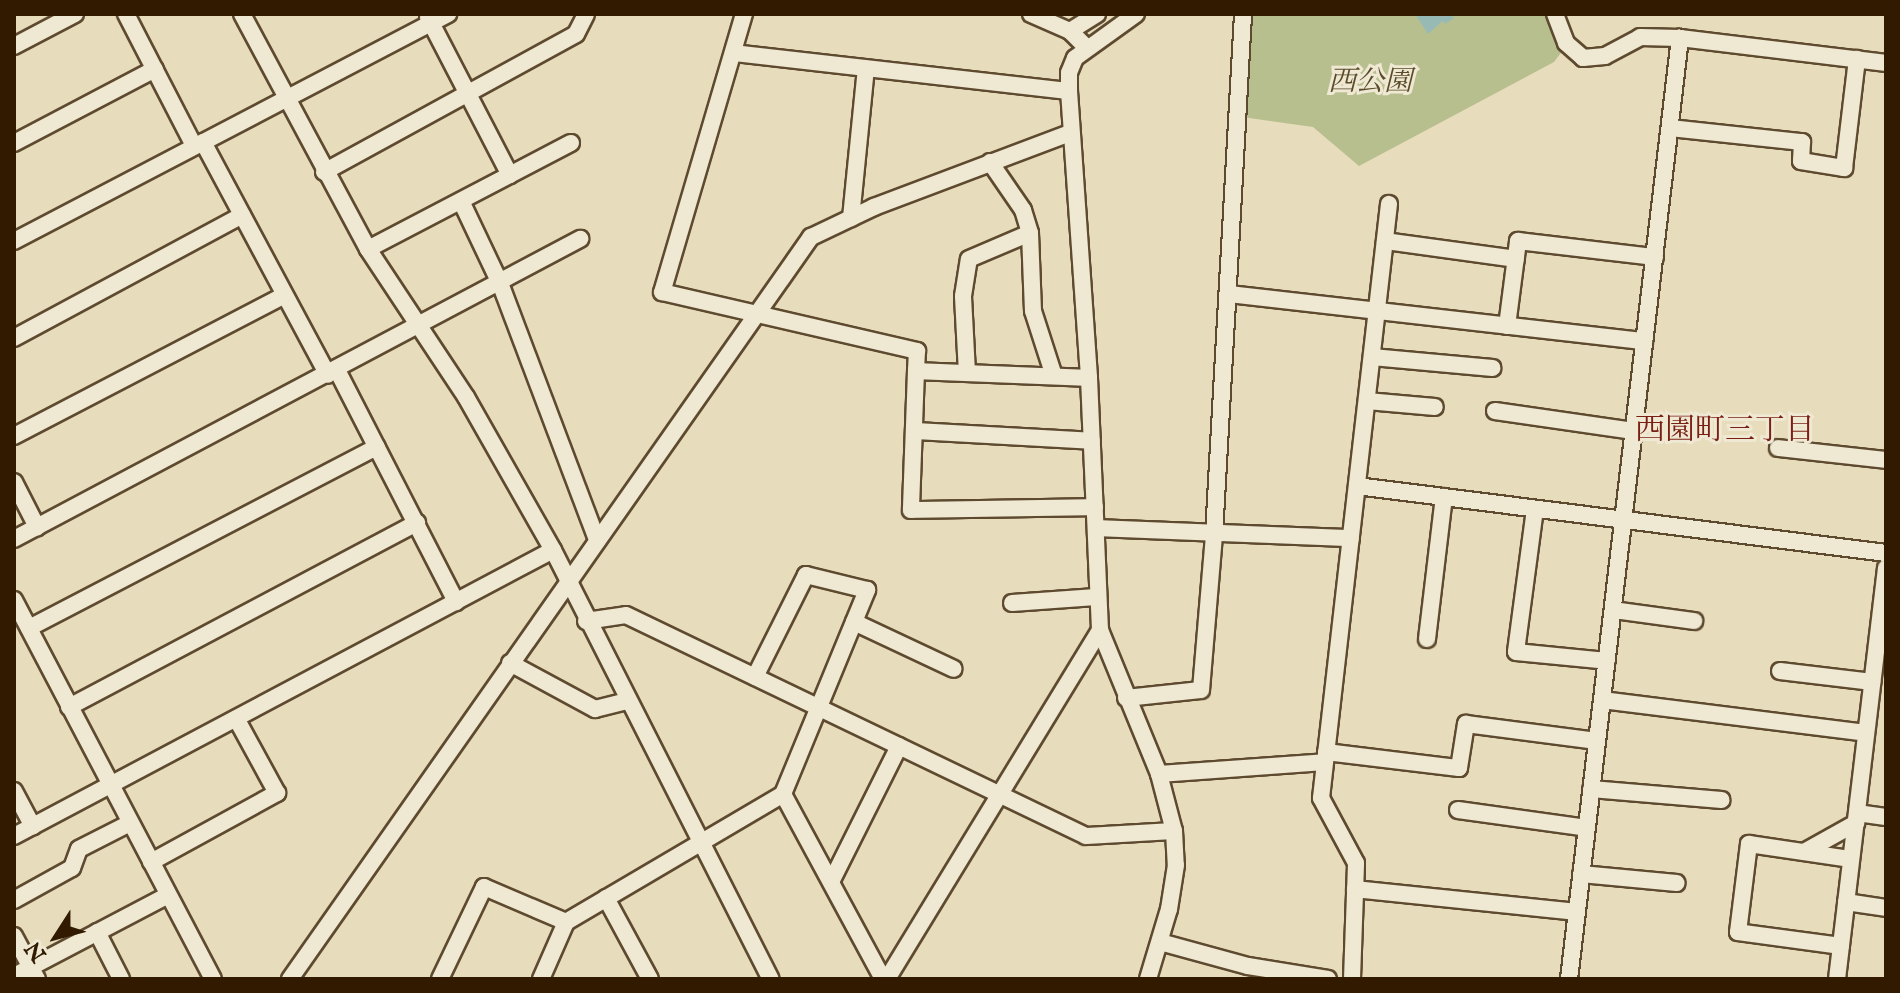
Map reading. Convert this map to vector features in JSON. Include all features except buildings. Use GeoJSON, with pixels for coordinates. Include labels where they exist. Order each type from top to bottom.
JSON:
{"type":"FeatureCollection","features":[{"type":"Feature","properties":{"kind":"street"},"geometry":{"type":"LineString","coordinates":[[14,46],[75,14]]}},
{"type":"Feature","properties":{"kind":"street"},"geometry":{"type":"LineString","coordinates":[[126,14],[285,295],[377,447],[456,602]]}},
{"type":"Feature","properties":{"kind":"street"},"geometry":{"type":"LineString","coordinates":[[14,241],[287,98],[429,19],[448,14]]}},
{"type":"Feature","properties":{"kind":"street"},"geometry":{"type":"LineString","coordinates":[[324,172],[576,34],[586,14]]}},
{"type":"Feature","properties":{"kind":"street"},"geometry":{"type":"LineString","coordinates":[[744,14],[662,292],[917,351],[911,510],[1095,507]]}},
{"type":"Feature","properties":{"kind":"street"},"geometry":{"type":"LineString","coordinates":[[1031,14],[1070,31],[1086,47]]}},
{"type":"Feature","properties":{"kind":"street"},"geometry":{"type":"LineString","coordinates":[[1070,31],[1097,14]]}},
{"type":"Feature","properties":{"kind":"street"},"geometry":{"type":"LineString","coordinates":[[1136,14],[1086,47],[1072,66],[1069,91],[1089,378],[1097,528],[1096,597],[1100,630],[1159,774],[1174,831],[1176,865],[1160,942],[1148,979]]}},
{"type":"Feature","properties":{"kind":"street"},"geometry":{"type":"LineString","coordinates":[[1126,698],[1201,690],[1229,294],[1243,14]]}},
{"type":"Feature","properties":{"kind":"street"},"geometry":{"type":"LineString","coordinates":[[1555,14],[1566,43],[1583,58],[1605,56],[1640,37],[1680,38],[1886,63]]}},
{"type":"Feature","properties":{"kind":"street"},"geometry":{"type":"LineString","coordinates":[[244,15],[324,172],[368,249],[466,397],[553,550],[586,621],[771,979]]}},
{"type":"Feature","properties":{"kind":"street"},"geometry":{"type":"LineString","coordinates":[[429,19],[510,175]]}},
{"type":"Feature","properties":{"kind":"street"},"geometry":{"type":"LineString","coordinates":[[1569,979],[1680,38]]}},
{"type":"Feature","properties":{"kind":"street"},"geometry":{"type":"LineString","coordinates":[[734,53],[1069,91]]}},
{"type":"Feature","properties":{"kind":"street"},"geometry":{"type":"LineString","coordinates":[[1670,128],[1802,142],[1801,161],[1844,168],[1857,59]]}},
{"type":"Feature","properties":{"kind":"street"},"geometry":{"type":"LineString","coordinates":[[14,143],[155,69]]}},
{"type":"Feature","properties":{"kind":"street"},"geometry":{"type":"LineString","coordinates":[[851,218],[866,69]]}},
{"type":"Feature","properties":{"kind":"street"},"geometry":{"type":"LineString","coordinates":[[290,979],[811,237],[990,162],[1070,133]]}},
{"type":"Feature","properties":{"kind":"street"},"geometry":{"type":"LineString","coordinates":[[368,249],[571,143]]}},
{"type":"Feature","properties":{"kind":"street"},"geometry":{"type":"LineString","coordinates":[[990,162],[1023,210],[1030,233],[1033,311],[1054,376]]}},
{"type":"Feature","properties":{"kind":"street"},"geometry":{"type":"LineString","coordinates":[[461,201],[500,283],[597,540]]}},
{"type":"Feature","properties":{"kind":"street"},"geometry":{"type":"LineString","coordinates":[[1352,979],[1356,863],[1321,798],[1389,204]]}},
{"type":"Feature","properties":{"kind":"street"},"geometry":{"type":"LineString","coordinates":[[14,338],[242,215]]}},
{"type":"Feature","properties":{"kind":"street"},"geometry":{"type":"LineString","coordinates":[[967,373],[963,296],[969,259],[1030,233]]}},
{"type":"Feature","properties":{"kind":"street"},"geometry":{"type":"LineString","coordinates":[[14,539],[420,327],[580,239]]}},
{"type":"Feature","properties":{"kind":"street"},"geometry":{"type":"LineString","coordinates":[[1385,241],[1516,259]]}},
{"type":"Feature","properties":{"kind":"street"},"geometry":{"type":"LineString","coordinates":[[1507,326],[1518,241],[1655,257]]}},
{"type":"Feature","properties":{"kind":"street"},"geometry":{"type":"LineString","coordinates":[[1229,294],[1644,341]]}},
{"type":"Feature","properties":{"kind":"street"},"geometry":{"type":"LineString","coordinates":[[14,436],[285,295]]}},
{"type":"Feature","properties":{"kind":"street"},"geometry":{"type":"LineString","coordinates":[[1372,357],[1493,368]]}},
{"type":"Feature","properties":{"kind":"street"},"geometry":{"type":"LineString","coordinates":[[916,371],[1089,378]]}},
{"type":"Feature","properties":{"kind":"street"},"geometry":{"type":"LineString","coordinates":[[1367,401],[1435,407]]}},
{"type":"Feature","properties":{"kind":"street"},"geometry":{"type":"LineString","coordinates":[[1495,411],[1634,431]]}},
{"type":"Feature","properties":{"kind":"street"},"geometry":{"type":"LineString","coordinates":[[915,431],[1092,441]]}},
{"type":"Feature","properties":{"kind":"street"},"geometry":{"type":"LineString","coordinates":[[29,628],[377,447]]}},
{"type":"Feature","properties":{"kind":"street"},"geometry":{"type":"LineString","coordinates":[[1778,448],[1886,460]]}},
{"type":"Feature","properties":{"kind":"street"},"geometry":{"type":"LineString","coordinates":[[14,482],[37,527]]}},
{"type":"Feature","properties":{"kind":"street"},"geometry":{"type":"LineString","coordinates":[[1357,486],[1886,553]]}},
{"type":"Feature","properties":{"kind":"street"},"geometry":{"type":"LineString","coordinates":[[1427,639],[1444,497]]}},
{"type":"Feature","properties":{"kind":"street"},"geometry":{"type":"LineString","coordinates":[[1535,509],[1516,652],[1607,661]]}},
{"type":"Feature","properties":{"kind":"street"},"geometry":{"type":"LineString","coordinates":[[69,707],[417,523]]}},
{"type":"Feature","properties":{"kind":"street"},"geometry":{"type":"LineString","coordinates":[[1097,528],[1351,538]]}},
{"type":"Feature","properties":{"kind":"street"},"geometry":{"type":"LineString","coordinates":[[14,836],[553,550]]}},
{"type":"Feature","properties":{"kind":"street"},"geometry":{"type":"LineString","coordinates":[[1837,979],[1886,568]]}},
{"type":"Feature","properties":{"kind":"street"},"geometry":{"type":"LineString","coordinates":[[541,979],[566,922],[783,794],[867,590],[806,575],[755,677]]}},
{"type":"Feature","properties":{"kind":"street"},"geometry":{"type":"LineString","coordinates":[[1012,603],[1096,597]]}},
{"type":"Feature","properties":{"kind":"street"},"geometry":{"type":"LineString","coordinates":[[14,600],[213,979]]}},
{"type":"Feature","properties":{"kind":"street"},"geometry":{"type":"LineString","coordinates":[[1613,610],[1694,621]]}},
{"type":"Feature","properties":{"kind":"street"},"geometry":{"type":"LineString","coordinates":[[586,621],[626,615],[1086,836],[1174,831]]}},
{"type":"Feature","properties":{"kind":"street"},"geometry":{"type":"LineString","coordinates":[[854,622],[954,669]]}},
{"type":"Feature","properties":{"kind":"street"},"geometry":{"type":"LineString","coordinates":[[783,794],[885,979],[1002,795],[1100,630]]}},
{"type":"Feature","properties":{"kind":"street"},"geometry":{"type":"LineString","coordinates":[[510,663],[595,709],[627,701]]}},
{"type":"Feature","properties":{"kind":"street"},"geometry":{"type":"LineString","coordinates":[[1780,671],[1872,682]]}},
{"type":"Feature","properties":{"kind":"street"},"geometry":{"type":"LineString","coordinates":[[1602,700],[1866,733]]}},
{"type":"Feature","properties":{"kind":"street"},"geometry":{"type":"LineString","coordinates":[[151,862],[277,793],[236,718]]}},
{"type":"Feature","properties":{"kind":"street"},"geometry":{"type":"LineString","coordinates":[[1159,774],[1325,757],[1459,768],[1466,724],[1597,741]]}},
{"type":"Feature","properties":{"kind":"street"},"geometry":{"type":"LineString","coordinates":[[831,882],[899,746]]}},
{"type":"Feature","properties":{"kind":"street"},"geometry":{"type":"LineString","coordinates":[[1591,789],[1722,800]]}},
{"type":"Feature","properties":{"kind":"street"},"geometry":{"type":"LineString","coordinates":[[14,791],[33,826]]}},
{"type":"Feature","properties":{"kind":"street"},"geometry":{"type":"LineString","coordinates":[[1458,810],[1587,828]]}},
{"type":"Feature","properties":{"kind":"street"},"geometry":{"type":"LineString","coordinates":[[1804,852],[1856,818],[1886,817]]}},
{"type":"Feature","properties":{"kind":"street"},"geometry":{"type":"LineString","coordinates":[[14,900],[72,868],[79,849],[130,823]]}},
{"type":"Feature","properties":{"kind":"street"},"geometry":{"type":"LineString","coordinates":[[1841,946],[1738,932],[1749,844],[1851,859]]}},
{"type":"Feature","properties":{"kind":"street"},"geometry":{"type":"LineString","coordinates":[[1581,874],[1677,883]]}},
{"type":"Feature","properties":{"kind":"street"},"geometry":{"type":"LineString","coordinates":[[440,979],[484,887],[566,922]]}},
{"type":"Feature","properties":{"kind":"street"},"geometry":{"type":"LineString","coordinates":[[1355,889],[1577,912]]}},
{"type":"Feature","properties":{"kind":"street"},"geometry":{"type":"LineString","coordinates":[[14,976],[34,973],[97,932],[168,895]]}},
{"type":"Feature","properties":{"kind":"street"},"geometry":{"type":"LineString","coordinates":[[606,898],[650,979]]}},
{"type":"Feature","properties":{"kind":"street"},"geometry":{"type":"LineString","coordinates":[[1846,902],[1886,908]]}},
{"type":"Feature","properties":{"kind":"street"},"geometry":{"type":"LineString","coordinates":[[97,932],[121,979]]}},
{"type":"Feature","properties":{"kind":"street"},"geometry":{"type":"LineString","coordinates":[[14,936],[34,973]]}},
{"type":"Feature","properties":{"kind":"street"},"geometry":{"type":"LineString","coordinates":[[1160,942],[1248,966],[1328,979]]}},
{"type":"Feature","properties":{"kind":"green space","name":"西公園"},"geometry":{"type":"Polygon","coordinates":[[[1248,14],[1548,14],[1563,50],[1554,62],[1359,166],[1313,127],[1242,117],[1248,14]]]}},
{"type":"Feature","properties":{"kind":"water"},"geometry":{"type":"Polygon","coordinates":[[[1415,14],[1451,14],[1454,18],[1445,24],[1443,21],[1428,34],[1415,14]]]}},
{"type":"Feature","properties":{"kind":"district","name":"西園町三丁目"},"geometry":{"type":"Point","coordinates":[1725,431]}}]}
